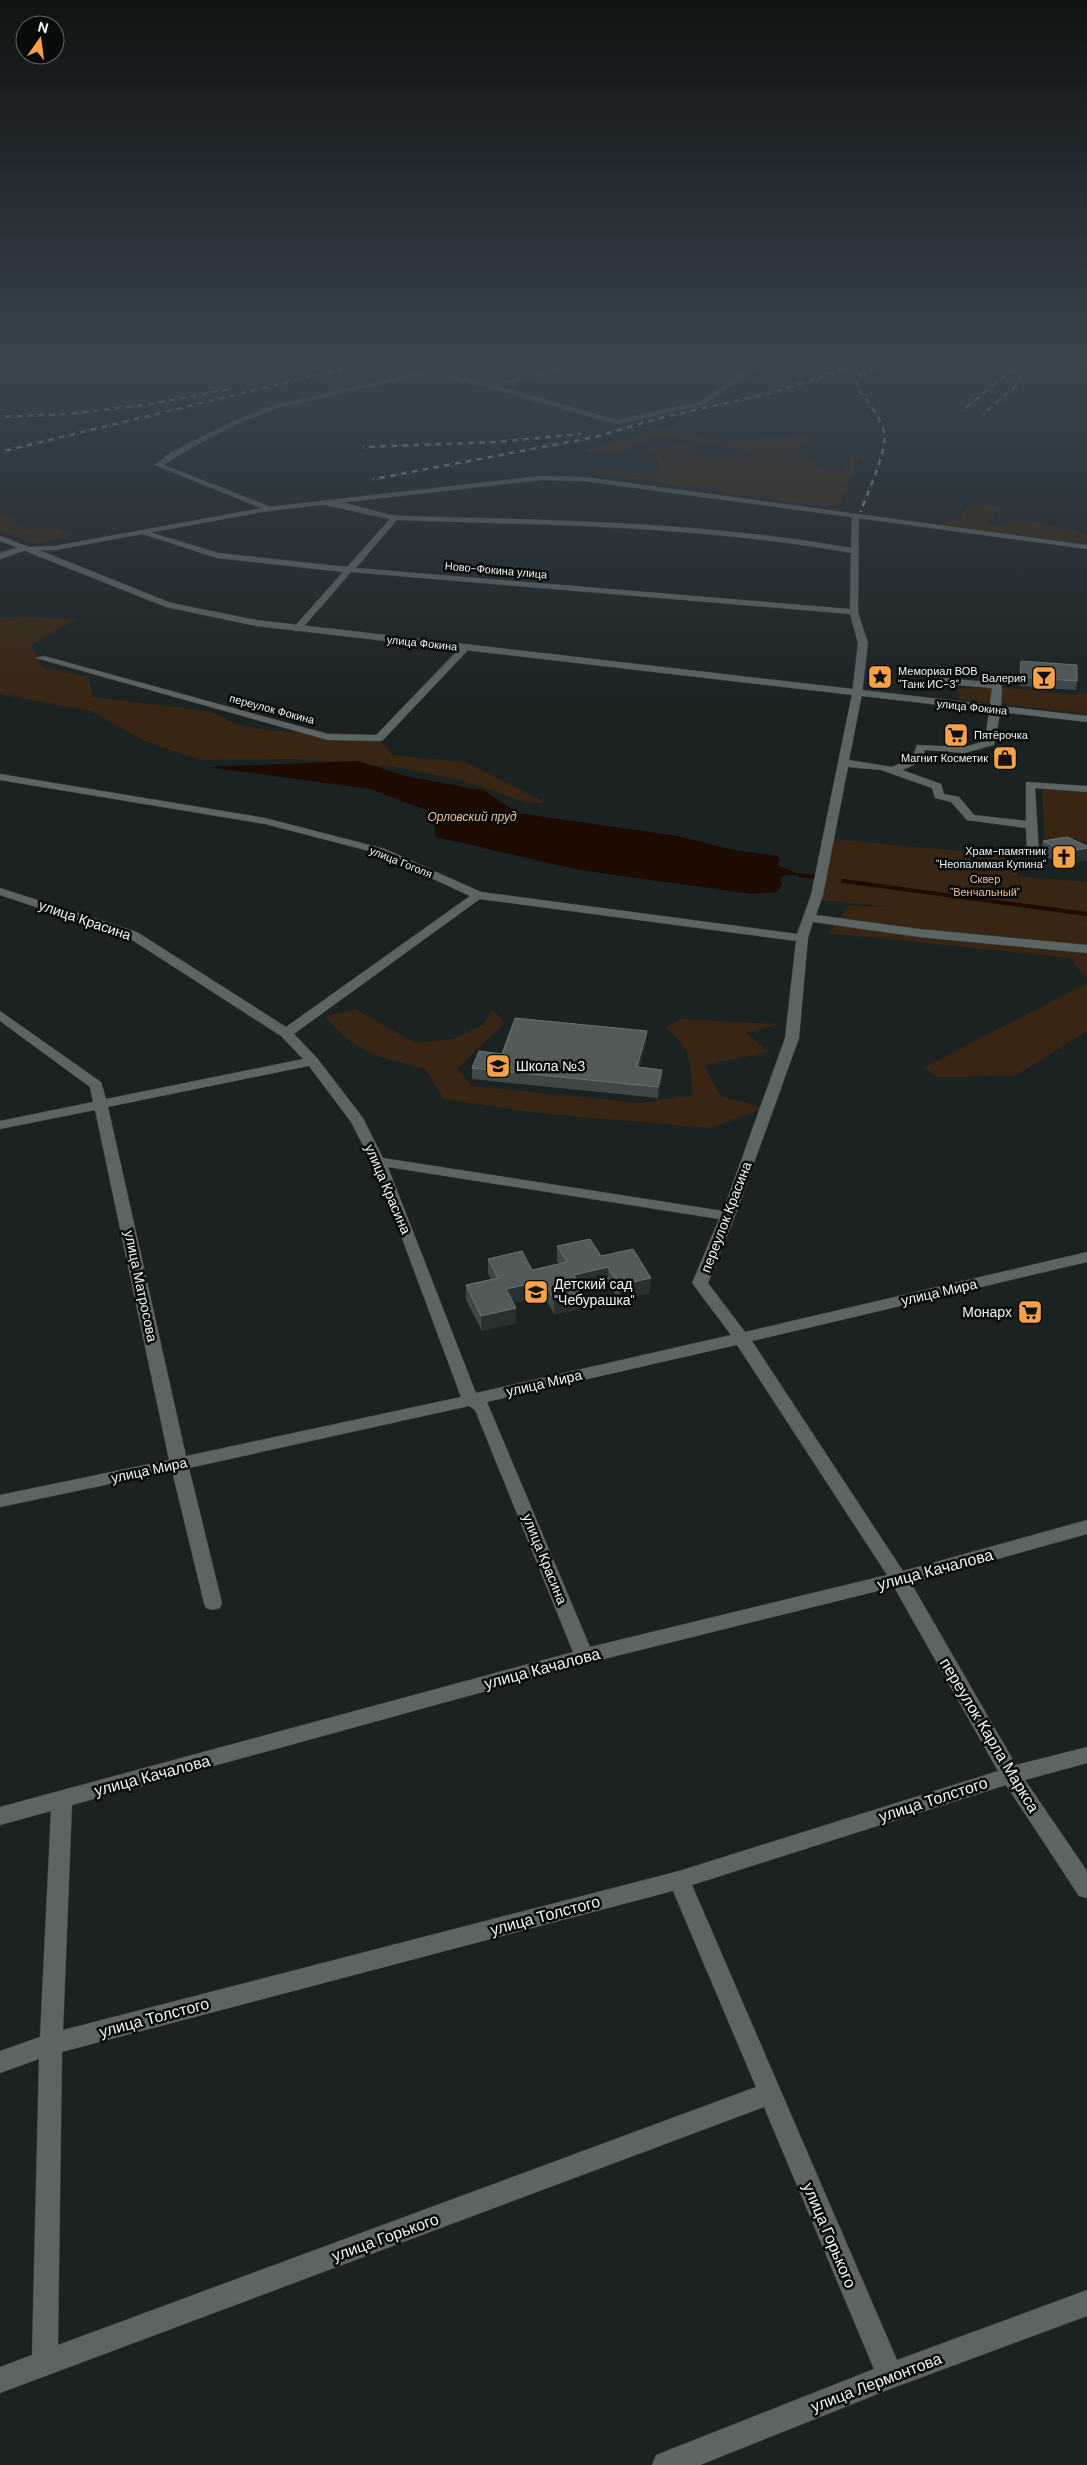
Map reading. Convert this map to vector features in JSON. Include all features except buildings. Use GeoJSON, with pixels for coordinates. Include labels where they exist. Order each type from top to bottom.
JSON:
{"type":"FeatureCollection","features":[{"type":"Feature","properties":{"kind":"street"},"geometry":{"type":"LineString","coordinates":[[197,480],[268,510]]}},
{"type":"Feature","properties":{"kind":"street"},"geometry":{"type":"LineString","coordinates":[[0,556],[23,548],[55,548],[268,510],[524,480]]}},
{"type":"Feature","properties":{"kind":"street"},"geometry":{"type":"LineString","coordinates":[[591,480],[1087,547]]}},
{"type":"Feature","properties":{"kind":"street"},"geometry":{"type":"LineString","coordinates":[[327,503],[396,518],[596,524],[668,529],[803,542],[854,551]]}},
{"type":"Feature","properties":{"kind":"street"},"geometry":{"type":"LineString","coordinates":[[856,516],[854,612],[863,643],[857,694],[843,764],[882,767],[937,786],[938,796],[955,799],[971,818],[1032,825]]}},
{"type":"Feature","properties":{"kind":"street"},"geometry":{"type":"LineString","coordinates":[[297,629],[352,570],[396,518]]}},
{"type":"Feature","properties":{"kind":"street","name":"Ново-Фокина улица"},"geometry":{"type":"LineString","coordinates":[[140,532],[217,555],[352,570],[854,612]]}},
{"type":"Feature","properties":{"kind":"street","name":"улица Фокина"},"geometry":{"type":"LineString","coordinates":[[0,538],[169,605],[256,624],[1087,719]]}},
{"type":"Feature","properties":{"kind":"street","name":"переулок Фокина"},"geometry":{"type":"LineString","coordinates":[[41,658],[328,737],[380,738],[465,648]]}},
{"type":"Feature","properties":{"kind":"street"},"geometry":{"type":"LineString","coordinates":[[892,771],[916,760],[921,747],[964,750],[990,743],[996,710],[997,686],[934,680]]}},
{"type":"Feature","properties":{"kind":"street","name":"переулок Красина"},"geometry":{"type":"LineString","coordinates":[[843,764],[817,895],[802,938],[792,1038],[728,1216],[700,1283],[742,1339],[899,1579]]}},
{"type":"Feature","properties":{"kind":"street","name":"улица Гоголя"},"geometry":{"type":"LineString","coordinates":[[0,777],[265,821],[381,851],[478,895],[802,938]]}},
{"type":"Feature","properties":{"kind":"street"},"geometry":{"type":"LineString","coordinates":[[1033,854],[1030,784],[1087,789]]}},
{"type":"Feature","properties":{"kind":"street","name":"улица Красина"},"geometry":{"type":"LineString","coordinates":[[0,891],[133,935],[286,1033],[312,1061],[358,1122],[388,1179],[470,1399],[482,1408],[584,1656]]}},
{"type":"Feature","properties":{"kind":"street"},"geometry":{"type":"LineString","coordinates":[[286,1033],[478,895]]}},
{"type":"Feature","properties":{"kind":"street"},"geometry":{"type":"LineString","coordinates":[[809,918],[919,933],[1087,949]]}},
{"type":"Feature","properties":{"kind":"street","name":"улица Матросова"},"geometry":{"type":"LineString","coordinates":[[0,1015],[96,1085],[102,1105],[179,1464],[213,1603]]}},
{"type":"Feature","properties":{"kind":"street"},"geometry":{"type":"LineString","coordinates":[[0,1125],[312,1061]]}},
{"type":"Feature","properties":{"kind":"street"},"geometry":{"type":"LineString","coordinates":[[378,1161],[728,1216]]}},
{"type":"Feature","properties":{"kind":"street","name":"улица Мира"},"geometry":{"type":"LineString","coordinates":[[0,1501],[179,1464],[742,1339],[1087,1257]]}},
{"type":"Feature","properties":{"kind":"street","name":"улица Качалова"},"geometry":{"type":"LineString","coordinates":[[0,1816],[584,1656],[899,1579],[1087,1527]]}},
{"type":"Feature","properties":{"kind":"street","name":"переулок Карла Маркса"},"geometry":{"type":"LineString","coordinates":[[899,1579],[1011,1774],[1087,1889]]}},
{"type":"Feature","properties":{"kind":"street","name":"улица Толстого"},"geometry":{"type":"LineString","coordinates":[[0,2062],[51,2044],[679,1880],[1011,1774],[1087,1755]]}},
{"type":"Feature","properties":{"kind":"street"},"geometry":{"type":"LineString","coordinates":[[45,2363],[51,2044],[62,1800]]}},
{"type":"Feature","properties":{"kind":"street","name":"улица Горького"},"geometry":{"type":"LineString","coordinates":[[679,1880],[890,2376]]}},
{"type":"Feature","properties":{"kind":"street","name":"улица Горького"},"geometry":{"type":"LineString","coordinates":[[0,2380],[771,2093]]}},
{"type":"Feature","properties":{"kind":"street","name":"улица Лермонтова"},"geometry":{"type":"LineString","coordinates":[[666,2465],[890,2376],[1087,2303]]}},
{"type":"Feature","properties":{"kind":"green space"},"geometry":{"type":"Polygon","coordinates":[[[641,480],[850,480],[839,505],[824,507],[641,480]]]}},
{"type":"Feature","properties":{"kind":"green space"},"geometry":{"type":"Polygon","coordinates":[[[972,503],[1001,507],[987,524],[1002,526],[1013,519],[1070,529],[1087,535],[1087,544],[939,524],[953,519],[958,520],[972,503]]]}},
{"type":"Feature","properties":{"kind":"green space"},"geometry":{"type":"Polygon","coordinates":[[[0,509],[23,529],[56,527],[74,535],[34,544],[0,531],[0,509]]]}},
{"type":"Feature","properties":{"kind":"green space"},"geometry":{"type":"Polygon","coordinates":[[[0,618],[76,619],[31,645],[42,667],[89,677],[92,697],[210,711],[236,724],[273,731],[373,734],[393,755],[466,762],[548,804],[524,802],[461,780],[396,767],[296,759],[200,760],[145,741],[90,711],[0,694],[0,618]]]}},
{"type":"Feature","properties":{"kind":"green space"},"geometry":{"type":"Polygon","coordinates":[[[999,687],[1076,695],[1087,692],[1087,714],[959,699],[957,689],[999,687]]]}},
{"type":"Feature","properties":{"kind":"green space"},"geometry":{"type":"Polygon","coordinates":[[[1042,788],[1087,792],[1087,842],[1044,839],[1042,788]]]}},
{"type":"Feature","properties":{"kind":"green space","name":"Сквер \"Венчальный\""},"geometry":{"type":"Polygon","coordinates":[[[834,839],[1018,857],[1018,876],[1087,882],[1087,928],[1078,927],[1087,929],[1087,979],[1070,958],[828,933],[848,906],[890,907],[820,900],[834,839]]]}},
{"type":"Feature","properties":{"kind":"green space"},"geometry":{"type":"Polygon","coordinates":[[[1087,983],[1087,1031],[1015,1076],[938,1077],[923,1068],[1087,983]]]}},
{"type":"Feature","properties":{"kind":"green space"},"geometry":{"type":"Polygon","coordinates":[[[355,1009],[415,1043],[453,1039],[484,1024],[492,1009],[505,1023],[457,1069],[472,1086],[642,1103],[692,1095],[688,1057],[681,1042],[665,1028],[682,1019],[780,1024],[746,1033],[769,1052],[704,1065],[720,1096],[766,1108],[710,1128],[537,1113],[443,1099],[426,1069],[371,1053],[337,1030],[325,1017],[355,1009]]]}},
{"type":"Feature","properties":{"kind":"water","name":"Орловский пруд"},"geometry":{"type":"Polygon","coordinates":[[[358,761],[406,776],[485,791],[517,813],[678,836],[734,850],[777,856],[780,859],[777,865],[800,875],[786,875],[780,878],[782,884],[777,892],[752,894],[579,870],[436,837],[432,812],[370,789],[208,767],[358,761]]]}},
{"type":"Feature","properties":{"kind":"waterway"},"geometry":{"type":"LineString","coordinates":[[800,875],[816,877]]}},
{"type":"Feature","properties":{"kind":"waterway"},"geometry":{"type":"LineString","coordinates":[[843,881],[1087,914]]}},
{"type":"Feature","properties":{"kind":"railway"},"geometry":{"type":"LineString","coordinates":[[861,511],[873,480]]}},
{"type":"Feature","properties":{"kind":"place","name":"Мемориал ВОВ \"Танк ИС-3\""},"geometry":{"type":"Point","coordinates":[880,677]}},
{"type":"Feature","properties":{"kind":"place","name":"Валерия"},"geometry":{"type":"Point","coordinates":[1044,678]}},
{"type":"Feature","properties":{"kind":"place","name":"Пятёрочка"},"geometry":{"type":"Point","coordinates":[956,735]}},
{"type":"Feature","properties":{"kind":"place","name":"Магнит Косметик"},"geometry":{"type":"Point","coordinates":[1005,758]}},
{"type":"Feature","properties":{"kind":"place","name":"Храм-памятник \"Неопалимая Купина\""},"geometry":{"type":"Point","coordinates":[1064,857]}},
{"type":"Feature","properties":{"kind":"place","name":"Школа №3"},"geometry":{"type":"Point","coordinates":[498,1066]}},
{"type":"Feature","properties":{"kind":"place","name":"Детский сад \"Чебурашка\""},"geometry":{"type":"Point","coordinates":[536,1292]}},
{"type":"Feature","properties":{"kind":"place","name":"Монарх"},"geometry":{"type":"Point","coordinates":[1030,1312]}}]}
